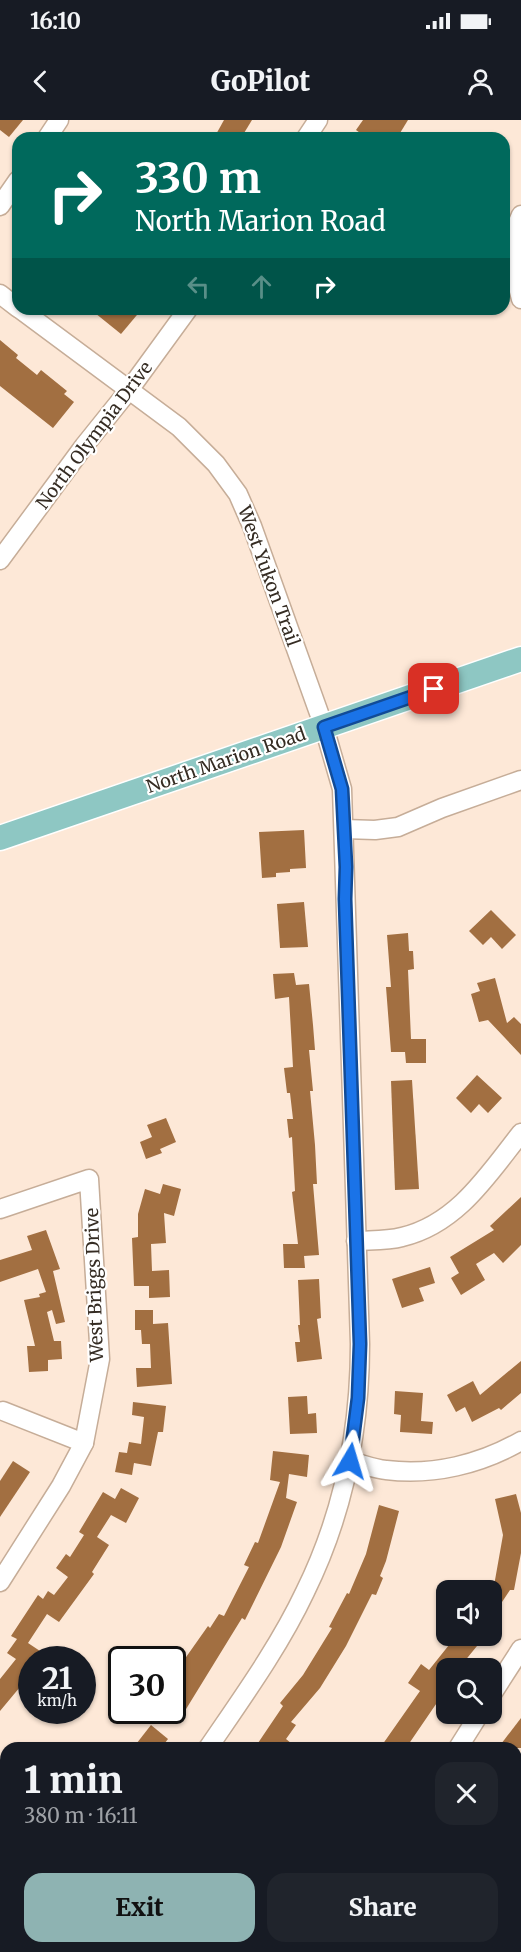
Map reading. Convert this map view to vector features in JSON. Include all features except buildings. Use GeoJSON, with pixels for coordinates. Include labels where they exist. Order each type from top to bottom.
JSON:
{"type":"FeatureCollection","features":[{"type":"Feature","properties":{"kind":"main road","name":"North Marion Road"},"geometry":{"type":"LineString","coordinates":[[0,838],[521,659]]}},
{"type":"Feature","properties":{"kind":"street"},"geometry":{"type":"LineString","coordinates":[[0,206],[12,189]]}},
{"type":"Feature","properties":{"kind":"street"},"geometry":{"type":"LineString","coordinates":[[521,215],[516,227],[513,267],[521,299]]}},
{"type":"Feature","properties":{"kind":"street","name":"West Yukon Trail"},"geometry":{"type":"LineString","coordinates":[[28,315],[179,427],[216,464],[238,494],[252,526],[324,727],[342,789],[360,1370],[350,1461],[333,1522],[306,1590],[290,1622],[212,1742]]}},
{"type":"Feature","properties":{"kind":"street","name":"North Olympia Drive"},"geometry":{"type":"LineString","coordinates":[[3,550],[129,390],[184,315]]}},
{"type":"Feature","properties":{"kind":"street"},"geometry":{"type":"LineString","coordinates":[[344,829],[375,830],[398,826],[521,780]]}},
{"type":"Feature","properties":{"kind":"street"},"geometry":{"type":"LineString","coordinates":[[356,1241],[403,1237],[424,1230],[447,1218],[476,1190],[521,1133]]}},
{"type":"Feature","properties":{"kind":"street","name":"West Briggs Drive"},"geometry":{"type":"LineString","coordinates":[[0,1209],[89,1179],[100,1359],[84,1443],[61,1486],[0,1582]]}},
{"type":"Feature","properties":{"kind":"street"},"geometry":{"type":"LineString","coordinates":[[3,1411],[84,1443]]}},
{"type":"Feature","properties":{"kind":"street"},"geometry":{"type":"LineString","coordinates":[[350,1461],[385,1470],[407,1472],[446,1469],[474,1462],[521,1441]]}},
{"type":"Feature","properties":{"kind":"street"},"geometry":{"type":"LineString","coordinates":[[502,1678],[521,1649]]}},
{"type":"Feature","properties":{"kind":"street"},"geometry":{"type":"LineString","coordinates":[[462,1742],[473,1724]]}},
{"type":"Feature","properties":{"kind":"route"},"geometry":{"type":"LineString","coordinates":[[350,1461],[358,1398],[360,1344],[345,899],[346,867],[342,789],[324,727],[434,689]]}}]}
